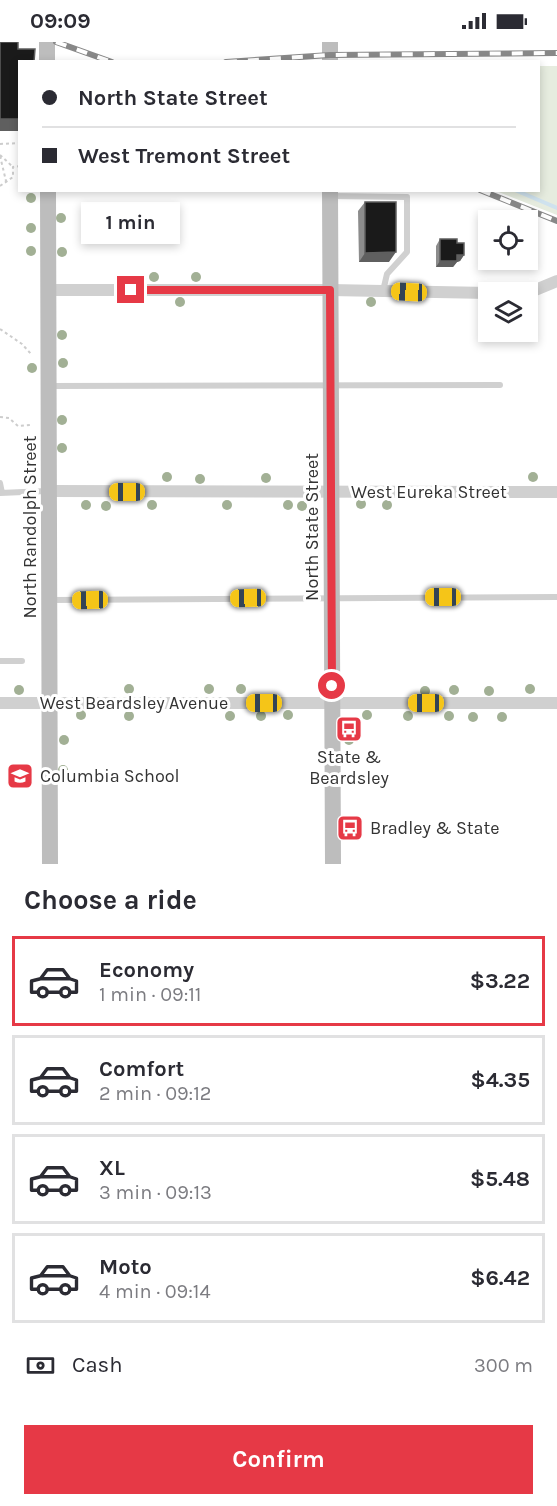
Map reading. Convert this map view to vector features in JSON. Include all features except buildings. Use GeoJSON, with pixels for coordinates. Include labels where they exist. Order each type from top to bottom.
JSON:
{"type":"FeatureCollection","features":[{"type":"Feature","properties":{"kind":"main road"},"geometry":{"type":"LineString","coordinates":[[47,42],[47,60]]}},
{"type":"Feature","properties":{"kind":"main road"},"geometry":{"type":"LineString","coordinates":[[330,42],[330,60]]}},
{"type":"Feature","properties":{"kind":"main road","name":"North Randolph Street"},"geometry":{"type":"LineString","coordinates":[[48,192],[50,864]]}},
{"type":"Feature","properties":{"kind":"main road","name":"North State Street"},"geometry":{"type":"LineString","coordinates":[[330,193],[333,864]]}},
{"type":"Feature","properties":{"kind":"street"},"geometry":{"type":"LineString","coordinates":[[538,289],[557,281]]}},
{"type":"Feature","properties":{"kind":"street"},"geometry":{"type":"LineString","coordinates":[[48,290],[330,290],[478,293]]}},
{"type":"Feature","properties":{"kind":"street","name":"West Eureka Street"},"geometry":{"type":"LineString","coordinates":[[49,491],[557,492]]}},
{"type":"Feature","properties":{"kind":"street","name":"West Beardsley Avenue"},"geometry":{"type":"LineString","coordinates":[[0,704],[557,703]]}},
{"type":"Feature","properties":{"kind":"lane"},"geometry":{"type":"LineString","coordinates":[[330,193],[408,197],[407,252],[387,274],[383,291]]}},
{"type":"Feature","properties":{"kind":"lane"},"geometry":{"type":"LineString","coordinates":[[49,386],[500,384]]}},
{"type":"Feature","properties":{"kind":"lane"},"geometry":{"type":"LineString","coordinates":[[0,483],[1,493],[49,491]]}},
{"type":"Feature","properties":{"kind":"lane"},"geometry":{"type":"LineString","coordinates":[[50,600],[557,597]]}},
{"type":"Feature","properties":{"kind":"lane"},"geometry":{"type":"LineString","coordinates":[[0,661],[22,661]]}},
{"type":"Feature","properties":{"kind":"path"},"geometry":{"type":"LineString","coordinates":[[0,144],[18,143]]}},
{"type":"Feature","properties":{"kind":"path"},"geometry":{"type":"LineString","coordinates":[[0,155],[13,167],[13,177],[0,186]]}},
{"type":"Feature","properties":{"kind":"path"},"geometry":{"type":"LineString","coordinates":[[0,155],[6,181]]}},
{"type":"Feature","properties":{"kind":"path"},"geometry":{"type":"LineString","coordinates":[[13,167],[18,166]]}},
{"type":"Feature","properties":{"kind":"path"},"geometry":{"type":"LineString","coordinates":[[0,329],[22,344],[31,354]]}},
{"type":"Feature","properties":{"kind":"path"},"geometry":{"type":"LineString","coordinates":[[0,417],[9,418],[18,426],[30,425]]}},
{"type":"Feature","properties":{"kind":"shaded area"},"geometry":{"type":"Polygon","coordinates":[[[540,66],[557,66],[557,215],[499,192],[540,192],[540,66]]]}},
{"type":"Feature","properties":{"kind":"waterway"},"geometry":{"type":"LineString","coordinates":[[520,192],[557,208]]}},
{"type":"Feature","properties":{"kind":"railway"},"geometry":{"type":"LineString","coordinates":[[56,42],[106,60]]}},
{"type":"Feature","properties":{"kind":"railway"},"geometry":{"type":"LineString","coordinates":[[256,60],[330,55],[557,53]]}},
{"type":"Feature","properties":{"kind":"railway"},"geometry":{"type":"LineString","coordinates":[[485,192],[557,221]]}},
{"type":"Feature","properties":{"kind":"place","name":"State & Beardsley"},"geometry":{"type":"Point","coordinates":[349,729]}},
{"type":"Feature","properties":{"kind":"place","name":"Columbia School"},"geometry":{"type":"Point","coordinates":[20,776]}},
{"type":"Feature","properties":{"kind":"place","name":"Bradley & State"},"geometry":{"type":"Point","coordinates":[350,828]}},
{"type":"Feature","properties":{"kind":"route"},"geometry":{"type":"LineString","coordinates":[[131,290],[330,290],[332,686]]}}]}
